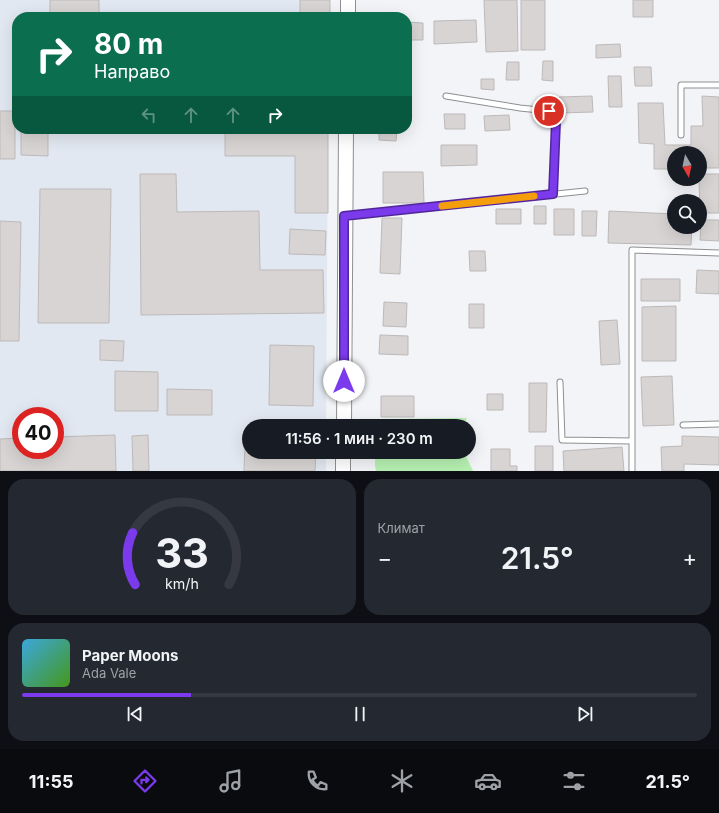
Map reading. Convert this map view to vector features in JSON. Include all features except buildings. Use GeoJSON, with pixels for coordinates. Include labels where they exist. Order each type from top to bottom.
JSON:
{"type":"FeatureCollection","features":[{"type":"Feature","properties":{"kind":"street"},"geometry":{"type":"LineString","coordinates":[[348,0],[348,12]]}},
{"type":"Feature","properties":{"kind":"street"},"geometry":{"type":"LineString","coordinates":[[344,419],[344,216],[346,134]]}},
{"type":"Feature","properties":{"kind":"street"},"geometry":{"type":"LineString","coordinates":[[343,471],[344,459]]}},
{"type":"Feature","properties":{"kind":"lane"},"geometry":{"type":"LineString","coordinates":[[681,135],[681,85],[719,85]]}},
{"type":"Feature","properties":{"kind":"lane"},"geometry":{"type":"LineString","coordinates":[[446,96],[520,108],[549,111],[554,114],[556,121],[553,194]]}},
{"type":"Feature","properties":{"kind":"lane"},"geometry":{"type":"LineString","coordinates":[[344,216],[585,191]]}},
{"type":"Feature","properties":{"kind":"lane"},"geometry":{"type":"LineString","coordinates":[[632,471],[632,250],[719,253]]}},
{"type":"Feature","properties":{"kind":"lane"},"geometry":{"type":"LineString","coordinates":[[560,382],[562,440],[632,441]]}},
{"type":"Feature","properties":{"kind":"lane"},"geometry":{"type":"LineString","coordinates":[[684,425],[719,424]]}},
{"type":"Feature","properties":{"kind":"shaded area"},"geometry":{"type":"Polygon","coordinates":[[[0,0],[329,0],[329,12],[12,12],[12,134],[328,134],[326,419],[242,419],[242,459],[326,459],[326,471],[0,471],[0,0]]]}},
{"type":"Feature","properties":{"kind":"green space"},"geometry":{"type":"Polygon","coordinates":[[[467,418],[467,419],[376,419],[467,418]]]}},
{"type":"Feature","properties":{"kind":"green space"},"geometry":{"type":"Polygon","coordinates":[[[375,459],[467,459],[473,471],[376,471],[375,459]]]}},
{"type":"Feature","properties":{"kind":"slow traffic"},"geometry":{"type":"LineString","coordinates":[[442,206],[534,196]]}},
{"type":"Feature","properties":{"kind":"route"},"geometry":{"type":"LineString","coordinates":[[344,381],[344,216],[553,194],[556,121],[554,114],[549,111]]}}]}
